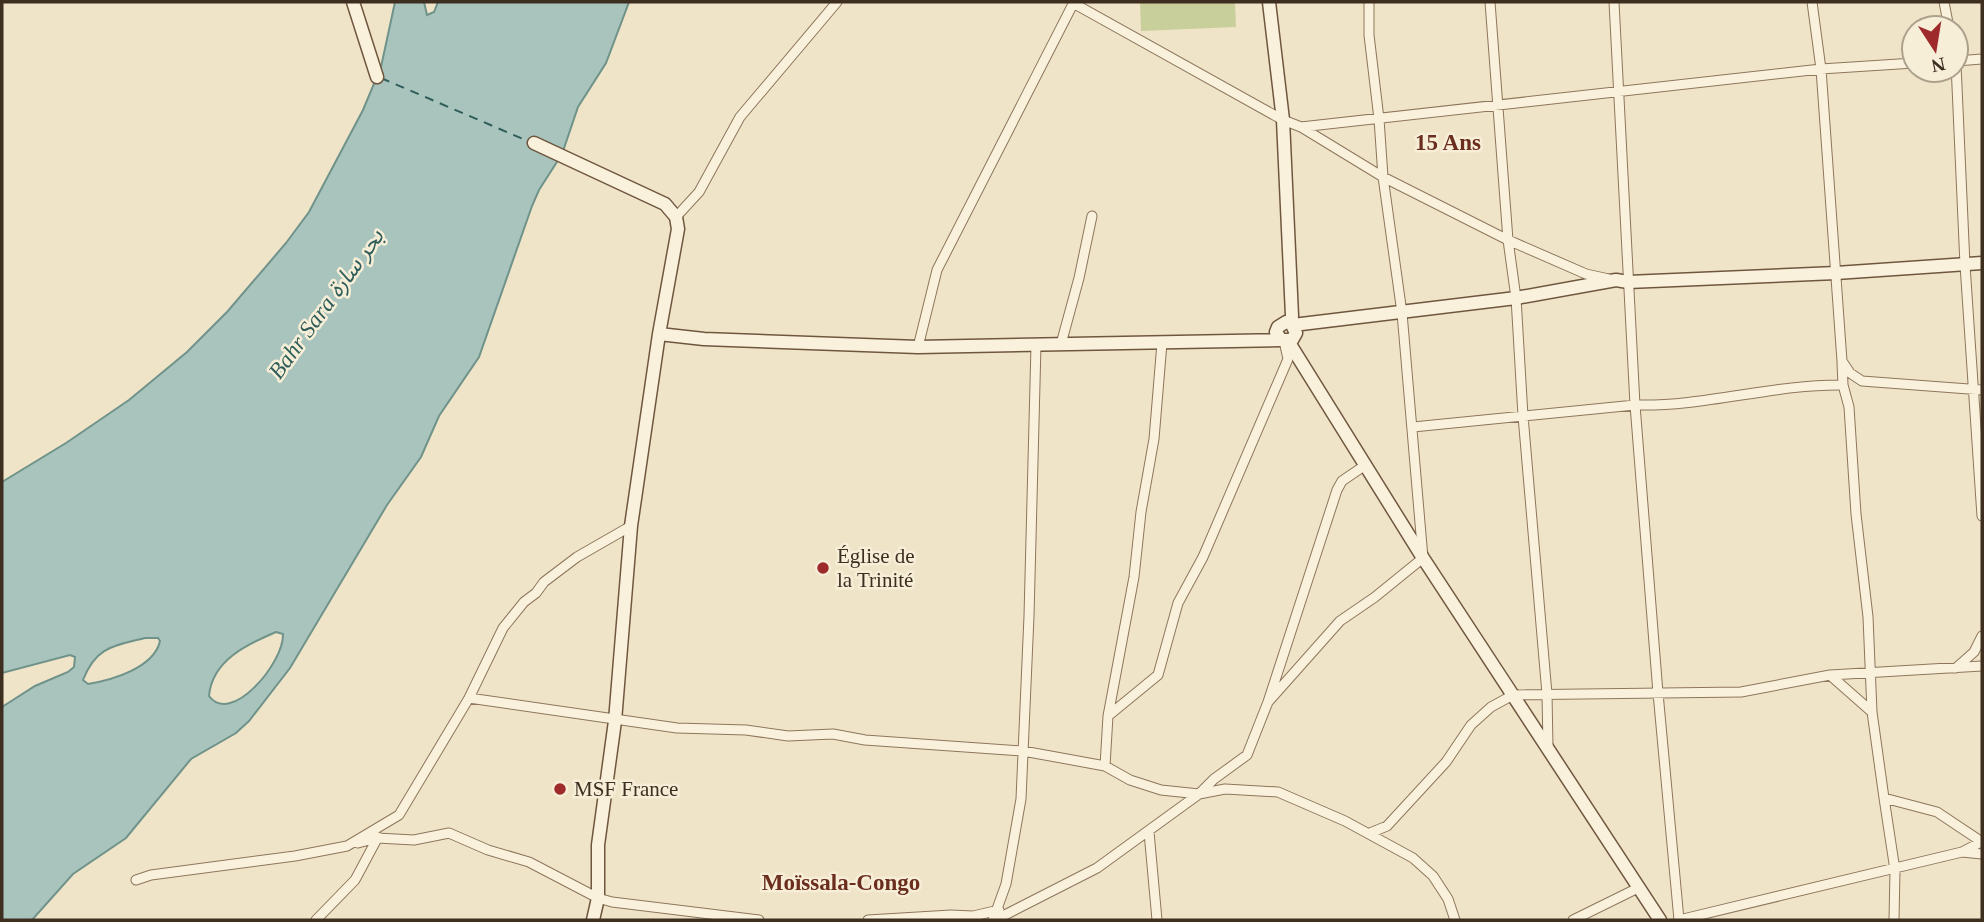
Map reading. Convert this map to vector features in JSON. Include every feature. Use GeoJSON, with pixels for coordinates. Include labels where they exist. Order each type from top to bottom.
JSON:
{"type":"FeatureCollection","features":[{"type":"Feature","properties":{"kind":"main road"},"geometry":{"type":"LineString","coordinates":[[353,2],[377,77]]}},
{"type":"Feature","properties":{"kind":"main road"},"geometry":{"type":"LineString","coordinates":[[659,334],[704,339],[918,347],[1284,341],[1294,337],[1283,120],[1269,2]]}},
{"type":"Feature","properties":{"kind":"main road"},"geometry":{"type":"LineString","coordinates":[[534,144],[665,204],[676,217],[677,243],[659,334],[631,526],[615,721],[598,845],[598,898],[593,920]]}},
{"type":"Feature","properties":{"kind":"main road"},"geometry":{"type":"LineString","coordinates":[[1292,324],[1402,313],[1622,281],[1836,274],[1982,263]]}},
{"type":"Feature","properties":{"kind":"main road"},"geometry":{"type":"LineString","coordinates":[[1284,341],[1660,920]]}},
{"type":"Feature","properties":{"kind":"street"},"geometry":{"type":"LineString","coordinates":[[676,217],[699,192],[740,117],[836,2]]}},
{"type":"Feature","properties":{"kind":"street"},"geometry":{"type":"LineString","coordinates":[[1269,702],[1340,621],[1423,558],[1402,313],[1383,177],[1369,35],[1369,2]]}},
{"type":"Feature","properties":{"kind":"street"},"geometry":{"type":"LineString","coordinates":[[1490,2],[1496,103],[1516,298],[1523,416],[1547,694],[1548,748]]}},
{"type":"Feature","properties":{"kind":"street"},"geometry":{"type":"LineString","coordinates":[[1614,2],[1619,91],[1622,281],[1679,920],[1895,870],[1962,852],[1982,842],[1937,812],[1884,798]]}},
{"type":"Feature","properties":{"kind":"street"},"geometry":{"type":"LineString","coordinates":[[1812,2],[1821,69],[1843,385],[1849,407],[1856,514],[1868,617],[1872,712],[1895,870],[1894,920]]}},
{"type":"Feature","properties":{"kind":"street"},"geometry":{"type":"LineString","coordinates":[[918,347],[937,270],[1074,3],[1283,120],[1301,127],[1383,177],[1508,240],[1586,274],[1622,281]]}},
{"type":"Feature","properties":{"kind":"street"},"geometry":{"type":"LineString","coordinates":[[1301,127],[1379,120],[1496,103],[1821,69],[1900,64]]}},
{"type":"Feature","properties":{"kind":"street"},"geometry":{"type":"LineString","coordinates":[[1957,84],[1965,265],[1978,390],[1982,516]]}},
{"type":"Feature","properties":{"kind":"street"},"geometry":{"type":"LineString","coordinates":[[1061,344],[1093,216]]}},
{"type":"Feature","properties":{"kind":"street"},"geometry":{"type":"LineString","coordinates":[[1108,716],[1158,675],[1178,603],[1203,557],[1288,359],[1284,341]]}},
{"type":"Feature","properties":{"kind":"street"},"geometry":{"type":"LineString","coordinates":[[1105,766],[1108,716],[1134,577],[1141,512],[1154,439],[1162,343]]}},
{"type":"Feature","properties":{"kind":"street"},"geometry":{"type":"LineString","coordinates":[[994,920],[1013,849],[1021,799],[1035,345]]}},
{"type":"Feature","properties":{"kind":"street"},"geometry":{"type":"LineString","coordinates":[[1842,361],[1850,373],[1863,381],[1978,390]]}},
{"type":"Feature","properties":{"kind":"street"},"geometry":{"type":"LineString","coordinates":[[1413,427],[1635,405],[1670,406],[1816,385],[1843,385]]}},
{"type":"Feature","properties":{"kind":"street"},"geometry":{"type":"LineString","coordinates":[[994,920],[1097,868],[1149,832],[1247,755],[1269,702],[1337,490],[1342,481],[1364,466]]}},
{"type":"Feature","properties":{"kind":"street"},"geometry":{"type":"LineString","coordinates":[[316,920],[355,880],[377,838],[399,815],[469,698],[503,628],[544,582],[577,557],[631,526]]}},
{"type":"Feature","properties":{"kind":"street"},"geometry":{"type":"LineString","coordinates":[[1956,668],[1974,653],[1982,636]]}},
{"type":"Feature","properties":{"kind":"street"},"geometry":{"type":"LineString","coordinates":[[1370,833],[1387,826],[1446,762],[1471,725],[1491,707],[1513,695],[1741,692],[1830,675],[1982,666]]}},
{"type":"Feature","properties":{"kind":"street"},"geometry":{"type":"LineString","coordinates":[[1830,675],[1872,712]]}},
{"type":"Feature","properties":{"kind":"street"},"geometry":{"type":"LineString","coordinates":[[469,698],[677,728],[746,730],[788,736],[833,734],[864,740],[1023,751],[1105,766],[1130,780],[1161,790],[1199,794],[1225,789],[1278,792],[1370,833],[1413,858],[1433,876],[1448,899],[1455,920]]}},
{"type":"Feature","properties":{"kind":"street"},"geometry":{"type":"LineString","coordinates":[[348,846],[399,815]]}},
{"type":"Feature","properties":{"kind":"street"},"geometry":{"type":"LineString","coordinates":[[1149,832],[1157,920]]}},
{"type":"Feature","properties":{"kind":"street"},"geometry":{"type":"LineString","coordinates":[[136,880],[295,856],[377,838],[414,840],[449,833],[488,850],[529,862],[598,898],[612,902],[759,920]]}},
{"type":"Feature","properties":{"kind":"street"},"geometry":{"type":"LineString","coordinates":[[1962,852],[1982,853]]}},
{"type":"Feature","properties":{"kind":"street"},"geometry":{"type":"LineString","coordinates":[[1573,920],[1639,888]]}},
{"type":"Feature","properties":{"kind":"street"},"geometry":{"type":"LineString","coordinates":[[868,920],[973,916],[998,909],[1011,913]]}},
{"type":"Feature","properties":{"kind":"green space"},"geometry":{"type":"Polygon","coordinates":[[[1140,2],[1235,2],[1236,27],[1141,31],[1140,2]]]}},
{"type":"Feature","properties":{"kind":"water","name":"Bahr Sara بحر سارة"},"geometry":{"type":"Polygon","coordinates":[[[395,2],[424,2],[427,15],[434,12],[438,2],[629,2],[606,63],[578,107],[562,154],[532,206],[479,357],[439,416],[421,457],[387,505],[290,668],[249,721],[236,733],[191,759],[126,838],[73,874],[32,920],[2,920],[2,707],[35,686],[68,672],[74,667],[75,657],[70,655],[2,673],[2,482],[129,400],[187,352],[227,312],[309,212],[363,110],[381,67],[395,2]],[[276,632],[243,648],[224,663],[212,683],[209,696],[219,703],[230,703],[255,687],[275,660],[281,646],[283,634],[276,632]],[[145,638],[115,646],[100,654],[83,680],[88,684],[120,676],[150,659],[160,641],[158,638],[145,638]]]}},
{"type":"Feature","properties":{"kind":"ferry route"},"geometry":{"type":"LineString","coordinates":[[381,78],[530,142]]}},
{"type":"Feature","properties":{"kind":"place","name":"Église de la Trinité"},"geometry":{"type":"Point","coordinates":[823,568]}},
{"type":"Feature","properties":{"kind":"place","name":"MSF France"},"geometry":{"type":"Point","coordinates":[560,789]}},
{"type":"Feature","properties":{"kind":"district","name":"15 Ans"},"geometry":{"type":"Point","coordinates":[1448,142]}},
{"type":"Feature","properties":{"kind":"district","name":"Moïssala-Congo"},"geometry":{"type":"Point","coordinates":[841,882]}}]}
